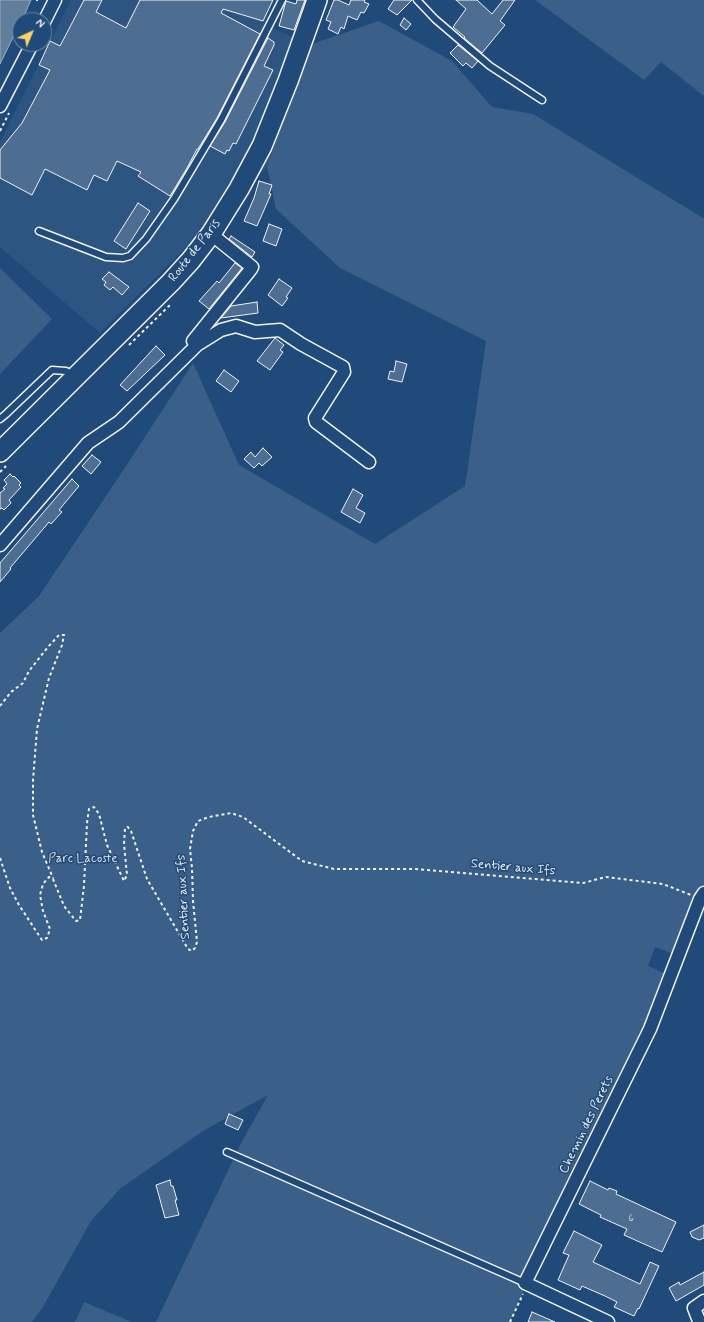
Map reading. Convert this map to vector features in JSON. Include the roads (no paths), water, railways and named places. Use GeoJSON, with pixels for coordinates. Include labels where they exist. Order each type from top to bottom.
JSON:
{"type":"FeatureCollection","features":[{"type":"Feature","properties":{"kind":"main road","name":"Route de Paris"},"geometry":{"type":"LineString","coordinates":[[0,452],[171,282],[191,260],[211,234],[243,183],[262,146],[288,82],[317,0]]}},
{"type":"Feature","properties":{"kind":"street"},"geometry":{"type":"LineString","coordinates":[[49,12],[56,0]]}},
{"type":"Feature","properties":{"kind":"street"},"geometry":{"type":"LineString","coordinates":[[0,106],[28,52]]}},
{"type":"Feature","properties":{"kind":"street"},"geometry":{"type":"LineString","coordinates":[[197,346],[193,341],[252,267],[211,234]]}},
{"type":"Feature","properties":{"kind":"street"},"geometry":{"type":"LineString","coordinates":[[0,545],[88,443],[119,422],[197,346],[221,330],[236,326],[255,332],[280,330],[301,344],[343,367],[344,372],[314,418],[316,422],[369,462]]}},
{"type":"Feature","properties":{"kind":"street","name":"Chemin des Perets"},"geometry":{"type":"LineString","coordinates":[[526,1284],[650,1029],[702,896]]}},
{"type":"Feature","properties":{"kind":"street"},"geometry":{"type":"LineString","coordinates":[[526,1284],[608,1322]]}},
{"type":"Feature","properties":{"kind":"street"},"geometry":{"type":"LineString","coordinates":[[702,1322],[699,1321],[694,1308],[704,1301]]}},
{"type":"Feature","properties":{"kind":"lane"},"geometry":{"type":"LineString","coordinates":[[38,231],[106,257],[123,258],[130,256],[146,239],[174,199],[221,120],[282,0]]}},
{"type":"Feature","properties":{"kind":"lane"},"geometry":{"type":"LineString","coordinates":[[417,0],[435,19],[490,66],[542,100]]}},
{"type":"Feature","properties":{"kind":"lane"},"geometry":{"type":"LineString","coordinates":[[0,419],[52,370],[66,371],[76,377]]}},
{"type":"Feature","properties":{"kind":"lane"},"geometry":{"type":"LineString","coordinates":[[227,1152],[526,1284]]}},
{"type":"Feature","properties":{"kind":"park label","name":"Parc Lacoste"},"geometry":{"type":"Point","coordinates":[83,859]}}]}
